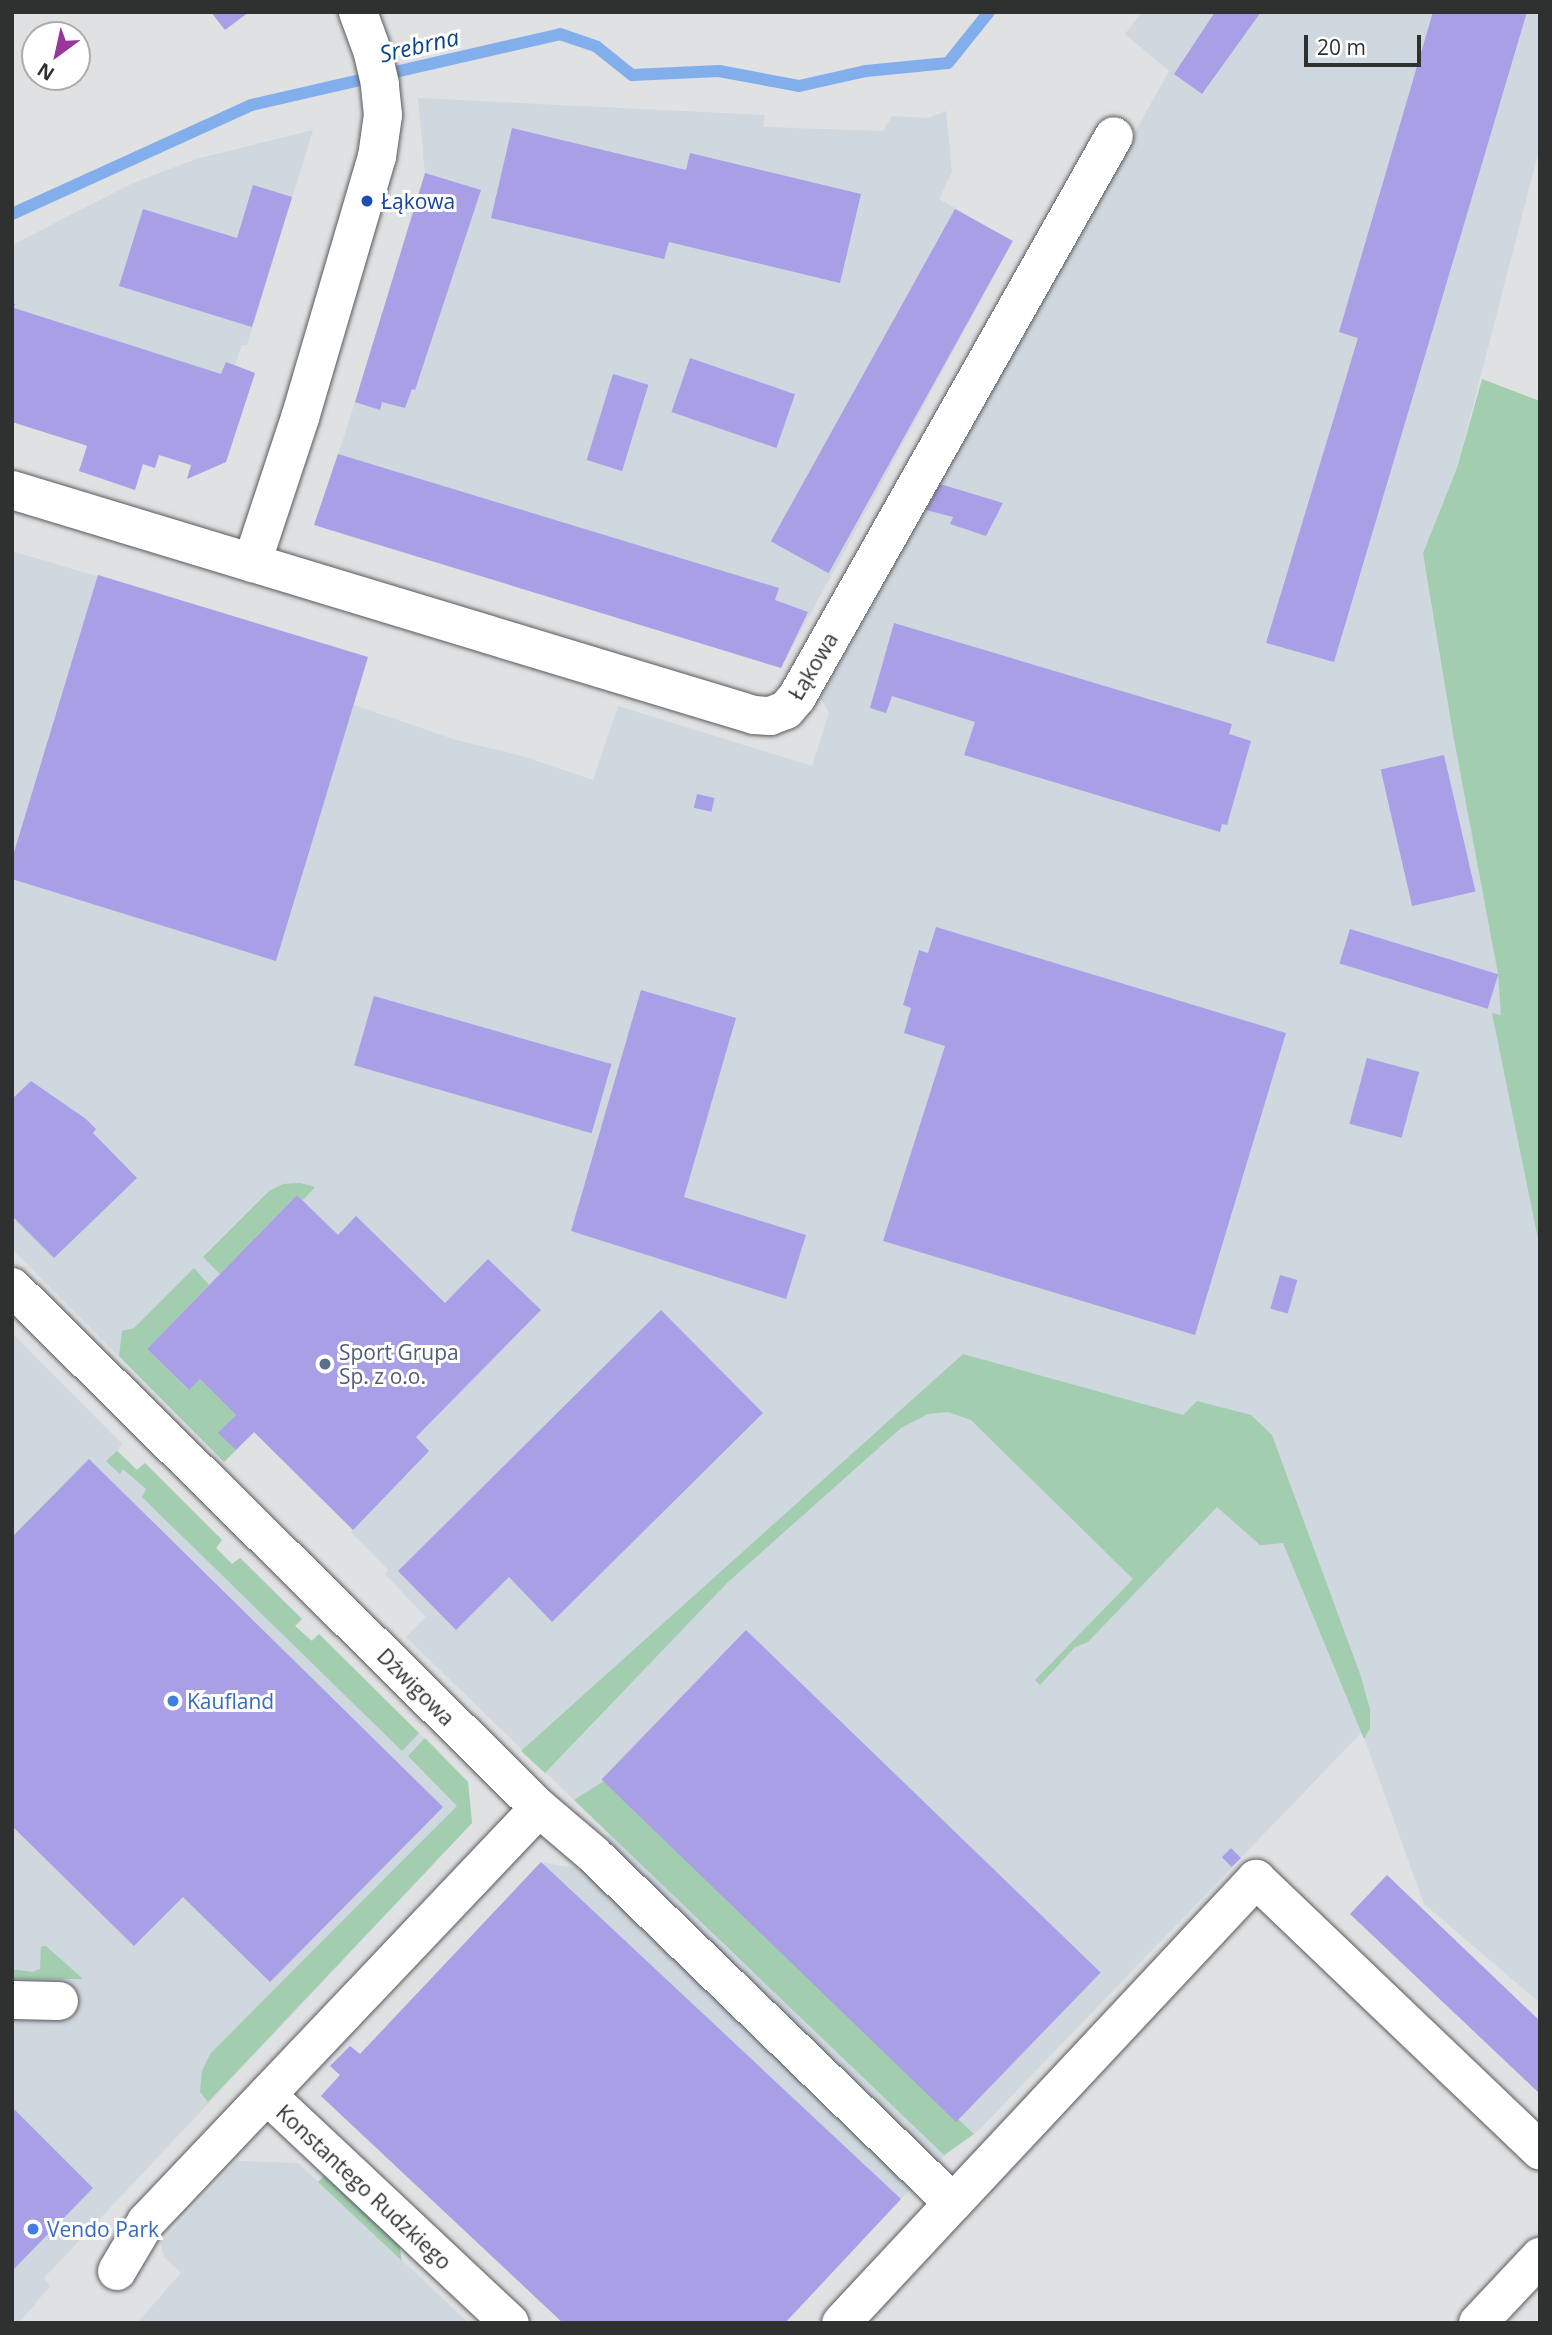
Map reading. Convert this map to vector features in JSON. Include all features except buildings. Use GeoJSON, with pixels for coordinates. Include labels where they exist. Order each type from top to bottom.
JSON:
{"type":"FeatureCollection","features":[{"type":"Feature","properties":{"kind":"street"},"geometry":{"type":"LineString","coordinates":[[252,563],[367,201],[383,115],[373,53],[360,17]]}},
{"type":"Feature","properties":{"kind":"street","name":"Łąkowa"},"geometry":{"type":"LineString","coordinates":[[12,490],[754,715],[770,716],[786,710],[801,689],[1114,136]]}},
{"type":"Feature","properties":{"kind":"street","name":"Dźwigowa"},"geometry":{"type":"LineString","coordinates":[[12,1287],[539,1808],[593,1854],[953,2203]]}},
{"type":"Feature","properties":{"kind":"street"},"geometry":{"type":"LineString","coordinates":[[267,2095],[539,1808]]}},
{"type":"Feature","properties":{"kind":"street"},"geometry":{"type":"LineString","coordinates":[[841,2323],[1256,1879],[1540,2150]]}},
{"type":"Feature","properties":{"kind":"street"},"geometry":{"type":"LineString","coordinates":[[12,2000],[59,2001]]}},
{"type":"Feature","properties":{"kind":"street","name":"Konstantego Rudzkiego"},"geometry":{"type":"LineString","coordinates":[[117,2271],[146,2222],[267,2095],[510,2323]]}},
{"type":"Feature","properties":{"kind":"street"},"geometry":{"type":"LineString","coordinates":[[1478,2323],[1540,2257]]}},
{"type":"Feature","properties":{"kind":"shaded area"},"geometry":{"type":"Polygon","coordinates":[[[1142,12],[1540,12],[1540,146],[1457,468],[1423,553],[1453,734],[1498,974],[1501,1015],[1493,1014],[1540,1249],[1540,2003],[1424,1904],[1362,1732],[978,2131],[944,2156],[901,2199],[563,2323],[321,2096],[340,2075],[330,2066],[350,2046],[360,2054],[541,1862],[579,1869],[610,1835],[406,1637],[426,1617],[385,1574],[388,1570],[351,1532],[353,1529],[255,1432],[224,1462],[12,1249],[12,551],[368,657],[354,705],[456,740],[522,756],[593,780],[618,706],[812,766],[829,713],[821,698],[1169,71],[1125,34],[1142,12]]]}},
{"type":"Feature","properties":{"kind":"shaded area"},"geometry":{"type":"Polygon","coordinates":[[[418,98],[765,115],[763,127],[883,131],[892,116],[928,118],[946,111],[952,172],[939,199],[1013,241],[781,668],[314,525],[346,431],[425,173],[418,98]]]}},
{"type":"Feature","properties":{"kind":"shaded area"},"geometry":{"type":"Polygon","coordinates":[[[313,130],[247,345],[242,345],[235,365],[255,373],[226,462],[187,479],[191,465],[159,455],[155,468],[143,464],[135,490],[85,445],[12,422],[12,245],[131,184],[196,159],[313,130]]]}},
{"type":"Feature","properties":{"kind":"shaded area"},"geometry":{"type":"Polygon","coordinates":[[[12,1333],[122,1444],[117,1451],[137,1470],[145,1463],[222,1540],[216,1548],[232,1564],[240,1558],[302,1619],[295,1626],[312,1641],[319,1634],[468,1782],[472,1823],[44,2278],[50,2286],[19,2323],[12,2323],[12,1333]]]}},
{"type":"Feature","properties":{"kind":"shaded area"},"geometry":{"type":"Polygon","coordinates":[[[237,2161],[298,2163],[469,2323],[137,2323],[181,2273],[164,2257],[161,2243],[237,2161]]]}},
{"type":"Feature","properties":{"kind":"green space"},"geometry":{"type":"Polygon","coordinates":[[[1482,379],[1540,401],[1540,1249],[1492,1013],[1501,1015],[1498,974],[1453,734],[1423,553],[1457,468],[1482,379]]]}},
{"type":"Feature","properties":{"kind":"green space"},"geometry":{"type":"Polygon","coordinates":[[[300,1183],[315,1187],[303,1200],[297,1195],[220,1274],[203,1257],[269,1191],[283,1184],[300,1183]]]}},
{"type":"Feature","properties":{"kind":"green space"},"geometry":{"type":"Polygon","coordinates":[[[194,1268],[209,1285],[147,1349],[188,1390],[200,1379],[236,1415],[219,1433],[236,1450],[224,1462],[119,1356],[122,1331],[134,1328],[194,1268]]]}},
{"type":"Feature","properties":{"kind":"green space"},"geometry":{"type":"Polygon","coordinates":[[[963,1354],[1183,1415],[1197,1401],[1251,1415],[1272,1435],[1360,1674],[1370,1709],[1370,1728],[1364,1739],[1283,1543],[1260,1545],[1217,1507],[1088,1642],[1075,1647],[1040,1685],[1035,1680],[1133,1579],[971,1420],[948,1412],[928,1414],[901,1428],[727,1583],[545,1773],[521,1751],[963,1354]]]}},
{"type":"Feature","properties":{"kind":"green space"},"geometry":{"type":"Polygon","coordinates":[[[117,1451],[137,1470],[145,1463],[222,1540],[216,1548],[232,1564],[240,1558],[302,1619],[295,1626],[312,1641],[319,1634],[419,1733],[402,1751],[142,1497],[146,1489],[123,1469],[120,1474],[106,1461],[117,1451]]]}},
{"type":"Feature","properties":{"kind":"green space"},"geometry":{"type":"Polygon","coordinates":[[[425,1738],[468,1782],[472,1823],[208,2102],[200,2092],[202,2071],[210,2054],[457,1806],[408,1756],[425,1738]]]}},
{"type":"Feature","properties":{"kind":"green space"},"geometry":{"type":"Polygon","coordinates":[[[604,1781],[974,2134],[944,2155],[574,1800],[604,1781]]]}},
{"type":"Feature","properties":{"kind":"green space"},"geometry":{"type":"Polygon","coordinates":[[[46,1946],[83,1979],[12,1979],[12,1969],[32,1972],[40,1969],[41,1947],[46,1946]]]}},
{"type":"Feature","properties":{"kind":"green space"},"geometry":{"type":"Polygon","coordinates":[[[325,2175],[399,2244],[402,2261],[318,2182],[325,2175]]]}},
{"type":"Feature","properties":{"kind":"waterway","name":"Srebrna"},"geometry":{"type":"LineString","coordinates":[[12,214],[251,105],[560,34],[597,47],[632,75],[719,71],[799,86],[866,71],[948,63],[989,12]]}},
{"type":"Feature","properties":{"kind":"place","name":"Łąkowa"},"geometry":{"type":"Point","coordinates":[367,201]}},
{"type":"Feature","properties":{"kind":"place","name":"Sport Grupa Sp. z o.o."},"geometry":{"type":"Point","coordinates":[325,1364]}},
{"type":"Feature","properties":{"kind":"place","name":"Kaufland"},"geometry":{"type":"Point","coordinates":[173,1701]}},
{"type":"Feature","properties":{"kind":"place","name":"Vendo Park"},"geometry":{"type":"Point","coordinates":[33,2229]}}]}
